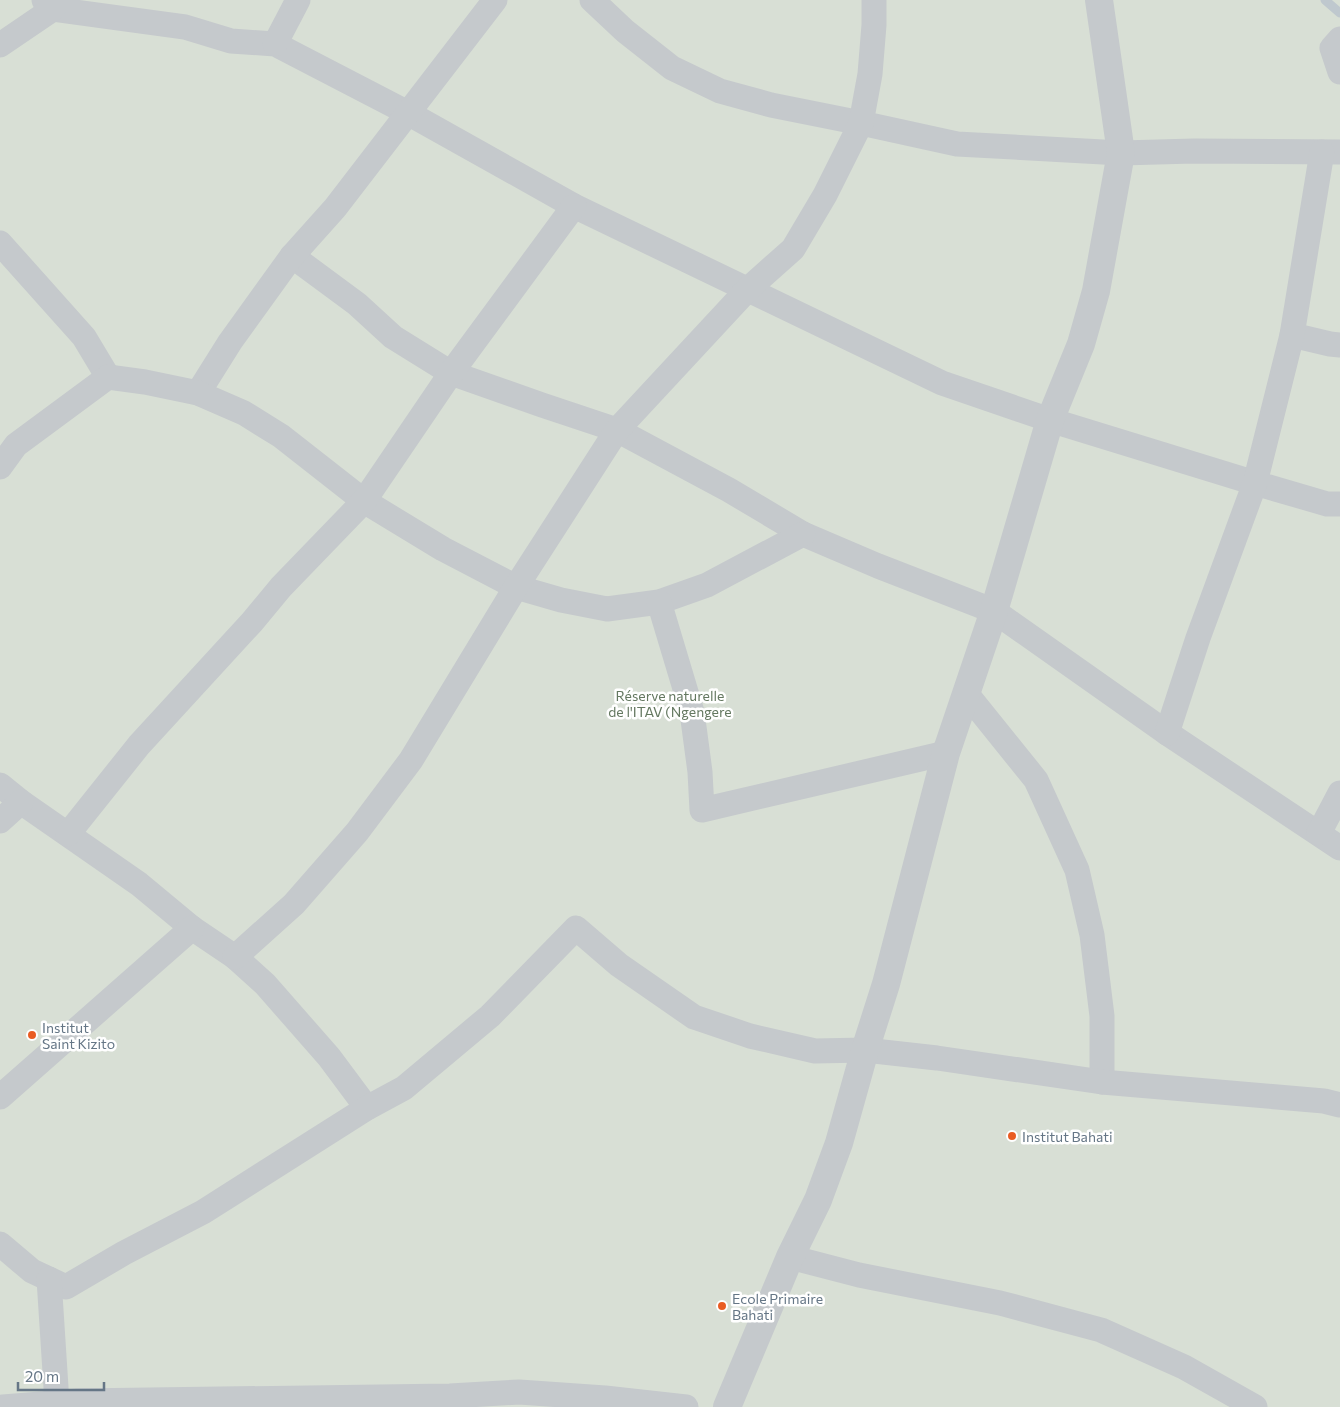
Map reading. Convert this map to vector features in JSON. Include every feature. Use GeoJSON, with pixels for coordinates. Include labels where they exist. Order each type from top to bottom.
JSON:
{"type":"FeatureCollection","features":[{"type":"Feature","properties":{"kind":"street"},"geometry":{"type":"LineString","coordinates":[[275,44],[298,0]]}},
{"type":"Feature","properties":{"kind":"street"},"geometry":{"type":"LineString","coordinates":[[198,393],[230,342],[292,256],[334,208],[496,0]]}},
{"type":"Feature","properties":{"kind":"street"},"geometry":{"type":"LineString","coordinates":[[592,0],[625,31],[672,68],[720,91],[771,105],[956,144],[1121,153],[1194,151],[1331,152],[1292,334],[1255,484],[1198,638],[1167,733]]}},
{"type":"Feature","properties":{"kind":"street"},"geometry":{"type":"LineString","coordinates":[[235,957],[294,904],[362,824],[411,760],[516,587],[617,430],[748,289],[793,249],[825,195],[861,123],[870,74],[874,0]]}},
{"type":"Feature","properties":{"kind":"street"},"geometry":{"type":"LineString","coordinates":[[727,1407],[790,1257],[818,1200],[839,1143],[886,984],[946,754],[994,611],[1050,420],[1081,344],[1096,291],[1121,153],[1099,0]]}},
{"type":"Feature","properties":{"kind":"street"},"geometry":{"type":"LineString","coordinates":[[0,45],[50,3],[185,27],[231,41],[275,44],[408,113],[574,206],[942,383],[1050,420],[1255,484],[1327,504],[1340,504]]}},
{"type":"Feature","properties":{"kind":"street"},"geometry":{"type":"LineString","coordinates":[[1340,39],[1332,48],[1340,72]]}},
{"type":"Feature","properties":{"kind":"street"},"geometry":{"type":"LineString","coordinates":[[68,834],[139,745],[252,622],[281,587],[364,501],[451,373],[574,206]]}},
{"type":"Feature","properties":{"kind":"street"},"geometry":{"type":"LineString","coordinates":[[0,242],[84,338],[108,377]]}},
{"type":"Feature","properties":{"kind":"street"},"geometry":{"type":"LineString","coordinates":[[292,256],[357,304],[393,337],[451,373],[617,430],[728,490],[803,534],[878,566],[994,611],[1167,733],[1340,848]]}},
{"type":"Feature","properties":{"kind":"street"},"geometry":{"type":"LineString","coordinates":[[1292,334],[1340,345]]}},
{"type":"Feature","properties":{"kind":"street"},"geometry":{"type":"LineString","coordinates":[[0,466],[8,440],[108,377],[145,382],[198,393],[244,413],[281,436],[364,501],[443,549],[516,587],[561,600],[607,609],[659,602],[708,585],[803,534]]}},
{"type":"Feature","properties":{"kind":"street"},"geometry":{"type":"LineString","coordinates":[[659,602],[692,712],[700,772],[702,810],[946,754]]}},
{"type":"Feature","properties":{"kind":"street"},"geometry":{"type":"LineString","coordinates":[[966,693],[1036,780],[1077,870],[1092,935],[1102,1016],[1102,1082]]}},
{"type":"Feature","properties":{"kind":"street"},"geometry":{"type":"LineString","coordinates":[[0,786],[139,884],[192,928],[235,957],[265,984],[323,1050],[366,1108]]}},
{"type":"Feature","properties":{"kind":"street"},"geometry":{"type":"LineString","coordinates":[[1319,833],[1340,792]]}},
{"type":"Feature","properties":{"kind":"street"},"geometry":{"type":"LineString","coordinates":[[0,821],[21,802]]}},
{"type":"Feature","properties":{"kind":"street"},"geometry":{"type":"LineString","coordinates":[[0,1098],[192,928]]}},
{"type":"Feature","properties":{"kind":"street"},"geometry":{"type":"LineString","coordinates":[[0,1244],[32,1271],[66,1287],[124,1253],[203,1212],[366,1108],[404,1088],[490,1016],[576,928],[619,965],[694,1017],[750,1036],[815,1051],[865,1050],[937,1058],[1102,1082],[1340,1104]]}},
{"type":"Feature","properties":{"kind":"street"},"geometry":{"type":"LineString","coordinates":[[790,1257],[859,1274],[1000,1303],[1102,1330],[1184,1367],[1255,1407]]}},
{"type":"Feature","properties":{"kind":"street"},"geometry":{"type":"LineString","coordinates":[[49,1280],[57,1403]]}},
{"type":"Feature","properties":{"kind":"street"},"geometry":{"type":"LineString","coordinates":[[3,1407],[78,1401],[450,1396],[520,1392],[605,1398],[686,1407]]}},
{"type":"Feature","properties":{"kind":"green space","name":"Réserve naturelle de l'ITAV (Ngengere"},"geometry":{"type":"Polygon","coordinates":[[[0,0],[1340,0],[1340,1407],[0,1407],[0,0]]]}},
{"type":"Feature","properties":{"kind":"waterway"},"geometry":{"type":"LineString","coordinates":[[1325,0],[1340,13]]}},
{"type":"Feature","properties":{"kind":"place","name":"Institut Saint Kizito"},"geometry":{"type":"Point","coordinates":[32,1035]}},
{"type":"Feature","properties":{"kind":"place","name":"Institut Bahati"},"geometry":{"type":"Point","coordinates":[1012,1136]}},
{"type":"Feature","properties":{"kind":"place","name":"Ecole Primaire Bahati"},"geometry":{"type":"Point","coordinates":[722,1306]}}]}
